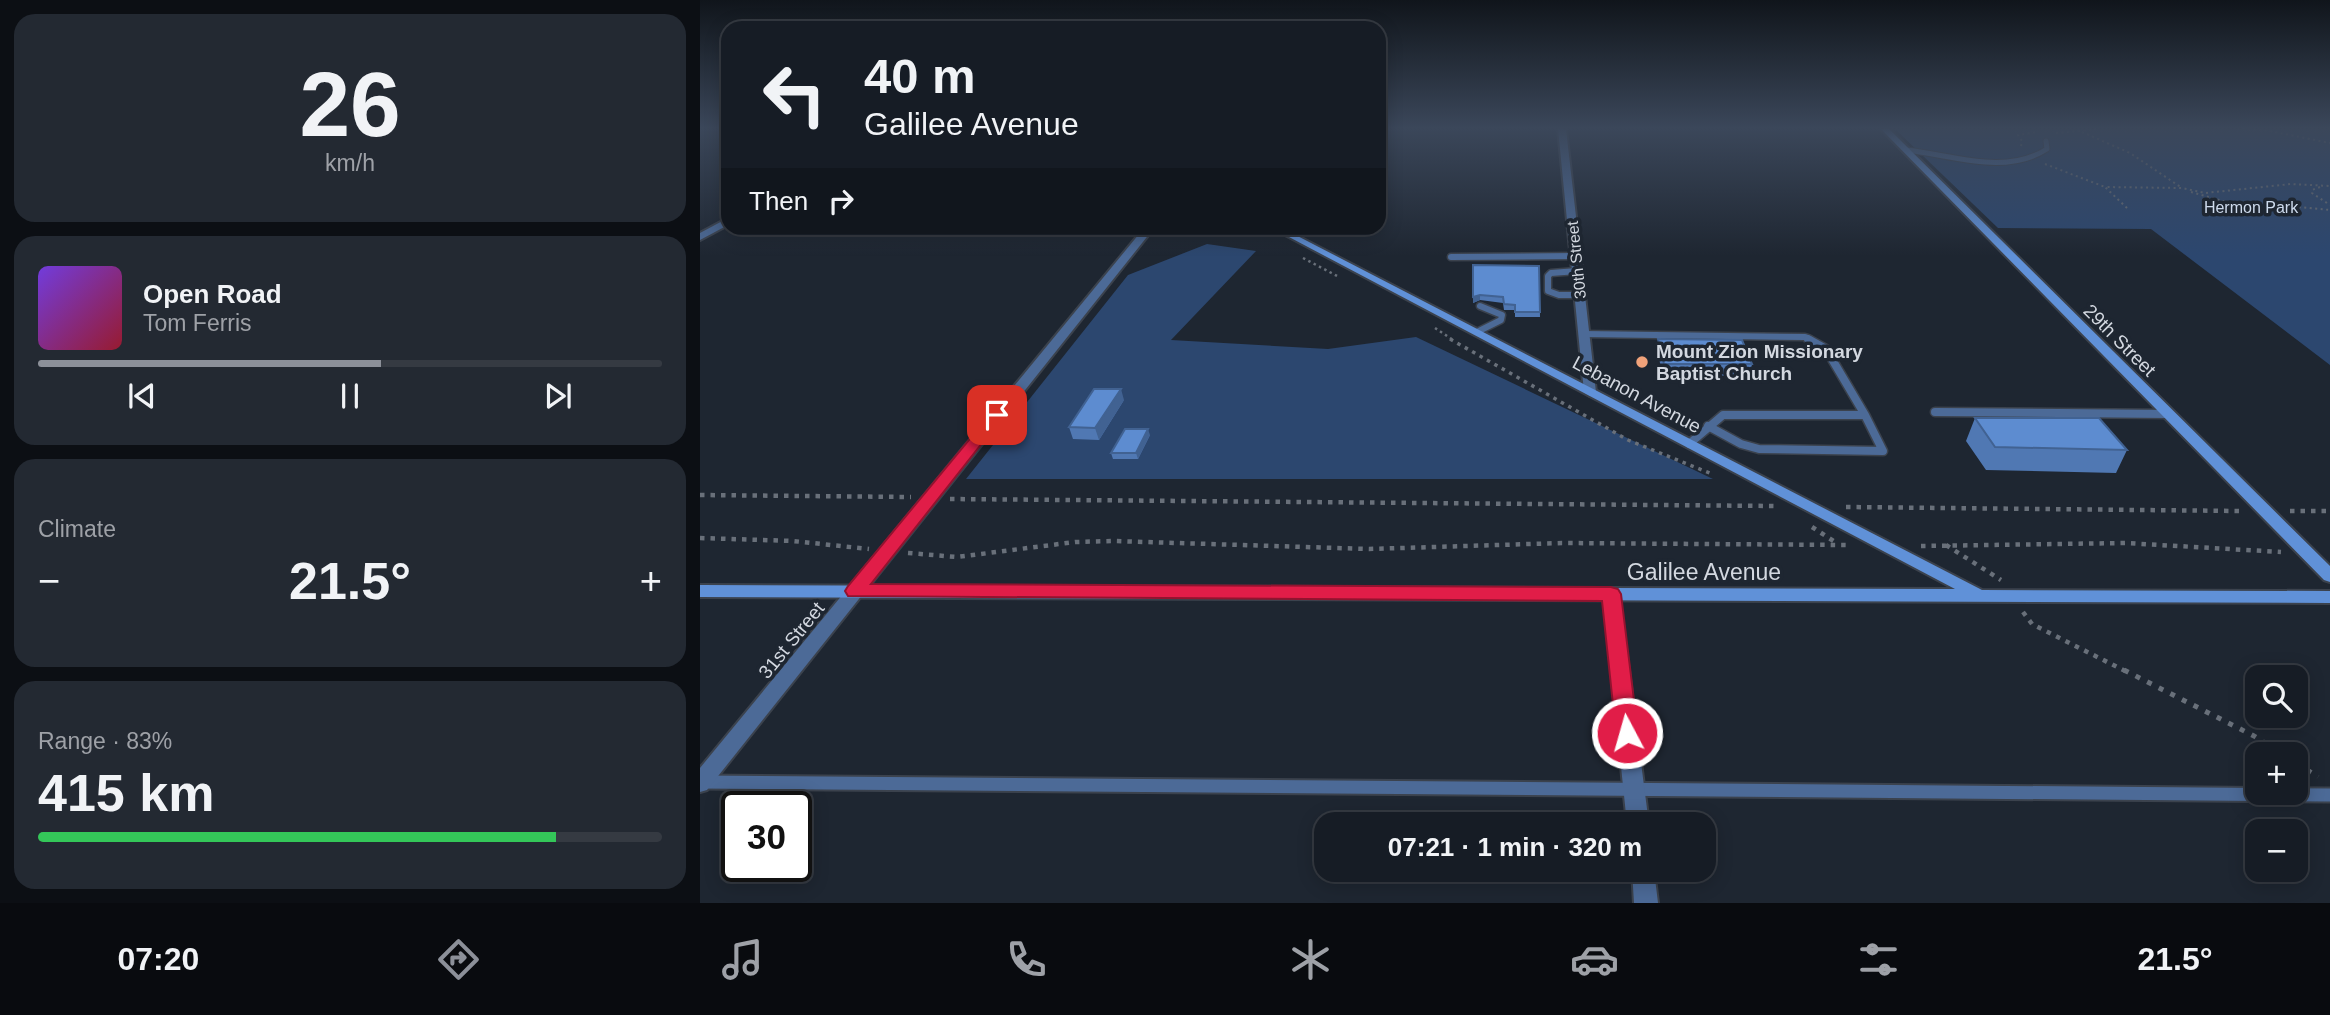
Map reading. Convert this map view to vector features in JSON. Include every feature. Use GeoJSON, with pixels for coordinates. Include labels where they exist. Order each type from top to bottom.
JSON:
{"type":"FeatureCollection","features":[{"type":"Feature","properties":{"kind":"street","name":"30th Street"},"geometry":{"type":"LineString","coordinates":[[1567,171],[1590,392]]}},
{"type":"Feature","properties":{"kind":"street","name":"29th Street"},"geometry":{"type":"LineString","coordinates":[[1927,171],[2330,576]]}},
{"type":"Feature","properties":{"kind":"street"},"geometry":{"type":"LineString","coordinates":[[700,237],[721,225]]}},
{"type":"Feature","properties":{"kind":"street","name":"31st Street"},"geometry":{"type":"LineString","coordinates":[[700,783],[1143,235]]}},
{"type":"Feature","properties":{"kind":"street","name":"Lebanon Avenue"},"geometry":{"type":"LineString","coordinates":[[1290,235],[1980,595]]}},
{"type":"Feature","properties":{"kind":"street","name":"Galilee Avenue"},"geometry":{"type":"LineString","coordinates":[[700,591],[2330,597]]}},
{"type":"Feature","properties":{"kind":"street"},"geometry":{"type":"LineString","coordinates":[[1611,594],[1636,812]]}},
{"type":"Feature","properties":{"kind":"street"},"geometry":{"type":"LineString","coordinates":[[1644,882],[1646,903]]}},
{"type":"Feature","properties":{"kind":"lane"},"geometry":{"type":"LineString","coordinates":[[1451,257],[1576,256]]}},
{"type":"Feature","properties":{"kind":"lane"},"geometry":{"type":"LineString","coordinates":[[1577,271],[1551,273],[1548,276],[1548,291],[1559,295],[1580,295]]}},
{"type":"Feature","properties":{"kind":"lane"},"geometry":{"type":"LineString","coordinates":[[1477,332],[1501,320],[1502,315],[1480,306]]}},
{"type":"Feature","properties":{"kind":"lane"},"geometry":{"type":"LineString","coordinates":[[1584,334],[1805,337],[1826,349],[1883,451],[1759,449],[1741,444],[1708,426]]}},
{"type":"Feature","properties":{"kind":"lane"},"geometry":{"type":"LineString","coordinates":[[1935,412],[2168,414]]}},
{"type":"Feature","properties":{"kind":"lane"},"geometry":{"type":"LineString","coordinates":[[1689,443],[1723,415],[1865,415]]}},
{"type":"Feature","properties":{"kind":"lane"},"geometry":{"type":"LineString","coordinates":[[700,783],[2330,795]]}},
{"type":"Feature","properties":{"kind":"path"},"geometry":{"type":"LineString","coordinates":[[2066,171],[2105,187],[2127,208]]}},
{"type":"Feature","properties":{"kind":"path"},"geometry":{"type":"LineString","coordinates":[[2157,171],[2188,191],[2244,207],[2279,205],[2330,208]]}},
{"type":"Feature","properties":{"kind":"path"},"geometry":{"type":"LineString","coordinates":[[2188,191],[2257,190],[2293,184],[2328,186]]}},
{"type":"Feature","properties":{"kind":"path"},"geometry":{"type":"LineString","coordinates":[[2328,186],[2312,190],[2312,193],[2330,208]]}},
{"type":"Feature","properties":{"kind":"path"},"geometry":{"type":"LineString","coordinates":[[2105,187],[2182,188]]}},
{"type":"Feature","properties":{"kind":"path"},"geometry":{"type":"LineString","coordinates":[[1280,235],[1283,244],[1314,265],[1347,281]]}},
{"type":"Feature","properties":{"kind":"path"},"geometry":{"type":"LineString","coordinates":[[1433,326],[1455,342],[1516,373],[1629,440],[1715,475]]}},
{"type":"Feature","properties":{"kind":"path"},"geometry":{"type":"LineString","coordinates":[[700,495],[915,498]]}},
{"type":"Feature","properties":{"kind":"path"},"geometry":{"type":"LineString","coordinates":[[947,499],[1778,506],[1769,501]]}},
{"type":"Feature","properties":{"kind":"path"},"geometry":{"type":"LineString","coordinates":[[1844,507],[2243,511]]}},
{"type":"Feature","properties":{"kind":"path"},"geometry":{"type":"LineString","coordinates":[[2281,511],[2330,511]]}},
{"type":"Feature","properties":{"kind":"path"},"geometry":{"type":"LineString","coordinates":[[700,538],[793,541],[865,549]]}},
{"type":"Feature","properties":{"kind":"path"},"geometry":{"type":"LineString","coordinates":[[904,553],[957,557],[1075,542],[1114,541],[1369,549],[1562,543],[1853,545]]}},
{"type":"Feature","properties":{"kind":"path"},"geometry":{"type":"LineString","coordinates":[[1919,546],[2125,543],[2286,553]]}},
{"type":"Feature","properties":{"kind":"path"},"geometry":{"type":"LineString","coordinates":[[1944,544],[2001,580]]}},
{"type":"Feature","properties":{"kind":"path"},"geometry":{"type":"LineString","coordinates":[[2021,610],[2032,624],[2263,742]]}},
{"type":"Feature","properties":{"kind":"path"},"geometry":{"type":"LineString","coordinates":[[2308,770],[2330,784]]}},
{"type":"Feature","properties":{"kind":"green space","name":"Hermon Park"},"geometry":{"type":"Polygon","coordinates":[[[1939,171],[2330,171],[2330,365],[2151,229],[1998,228],[1939,171]]]}},
{"type":"Feature","properties":{"kind":"green space"},"geometry":{"type":"Polygon","coordinates":[[[1207,244],[1256,251],[1171,340],[1328,349],[1416,337],[1713,479],[966,479],[1128,275],[1207,244]]]}},
{"type":"Feature","properties":{"kind":"building"},"geometry":{"type":"Polygon","coordinates":[[[1473,265],[1539,266],[1540,312],[1515,312],[1515,305],[1504,304],[1503,297],[1473,297],[1473,265]]]}},
{"type":"Feature","properties":{"kind":"building"},"geometry":{"type":"Polygon","coordinates":[[[1658,339],[1742,340],[1752,364],[1664,364],[1658,339]]]}},
{"type":"Feature","properties":{"kind":"building"},"geometry":{"type":"Polygon","coordinates":[[[1094,389],[1121,389],[1095,428],[1069,427],[1094,389]]]}},
{"type":"Feature","properties":{"kind":"building"},"geometry":{"type":"Polygon","coordinates":[[[1975,418],[2099,418],[2127,450],[1995,447],[1975,418]]]}},
{"type":"Feature","properties":{"kind":"building"},"geometry":{"type":"Polygon","coordinates":[[[1125,429],[1148,429],[1136,453],[1111,453],[1125,429]]]}},
{"type":"Feature","properties":{"kind":"place","name":"Mount Zion Missionary Baptist Church"},"geometry":{"type":"Point","coordinates":[1642,362]}},
{"type":"Feature","properties":{"kind":"route"},"geometry":{"type":"LineString","coordinates":[[997,415],[855,591],[1611,594],[1627,733]]}}]}
